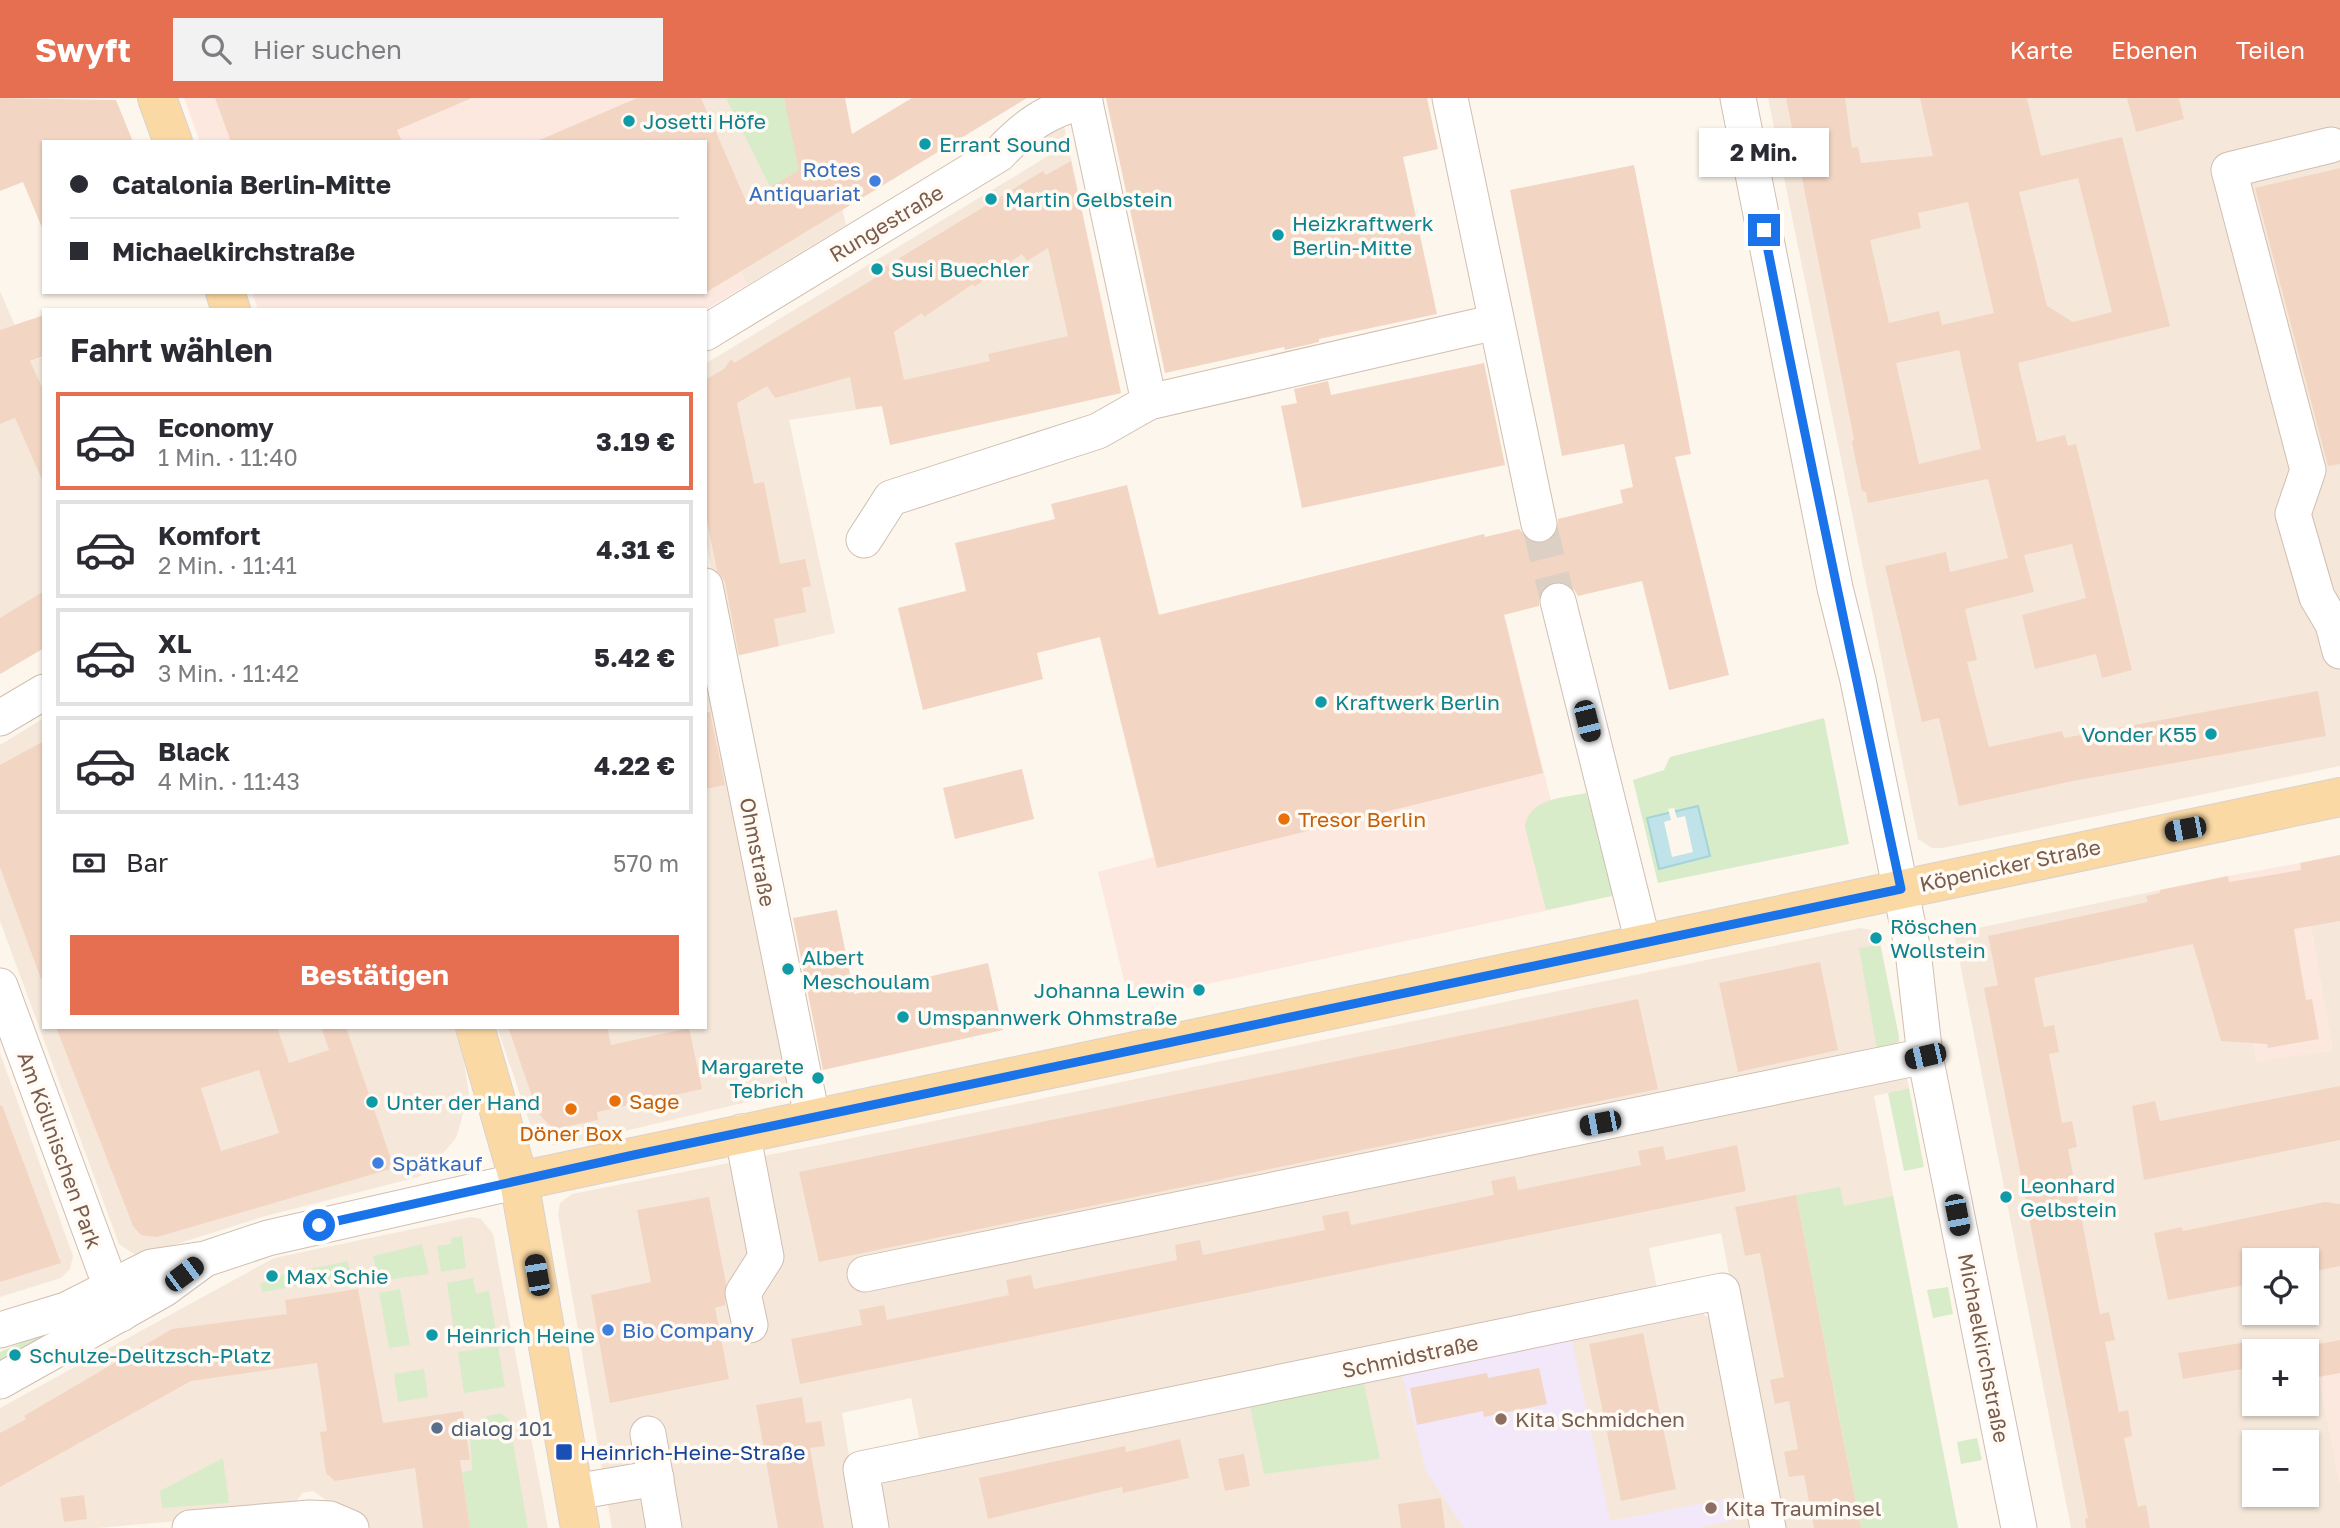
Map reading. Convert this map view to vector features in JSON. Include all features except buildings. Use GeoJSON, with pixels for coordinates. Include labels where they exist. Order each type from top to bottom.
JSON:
{"type":"FeatureCollection","features":[{"type":"Feature","properties":{"kind":"main road"},"geometry":{"type":"LineString","coordinates":[[157,98],[172,140]]}},
{"type":"Feature","properties":{"kind":"main road","name":"Köpenicker Straße"},"geometry":{"type":"LineString","coordinates":[[519,1181],[812,1117],[2340,797]]}},
{"type":"Feature","properties":{"kind":"main road"},"geometry":{"type":"LineString","coordinates":[[476,1029],[519,1181],[577,1510]]}},
{"type":"Feature","properties":{"kind":"street"},"geometry":{"type":"LineString","coordinates":[[1450,98],[1539,524]]}},
{"type":"Feature","properties":{"kind":"street","name":"Michaelkirchstraße"},"geometry":{"type":"LineString","coordinates":[[1738,98],[1835,588],[1858,680],[1901,889],[1918,976],[1919,1022],[1925,1056],[2019,1528]]}},
{"type":"Feature","properties":{"kind":"street"},"geometry":{"type":"LineString","coordinates":[[1076,102],[1149,402]]}},
{"type":"Feature","properties":{"kind":"street","name":"Rungestraße"},"geometry":{"type":"LineString","coordinates":[[707,332],[999,154],[1022,130],[1076,102]]}},
{"type":"Feature","properties":{"kind":"street"},"geometry":{"type":"LineString","coordinates":[[2331,145],[2229,170],[2308,470],[2293,514],[2317,597],[2333,624],[2340,651]]}},
{"type":"Feature","properties":{"kind":"street"},"geometry":{"type":"LineString","coordinates":[[864,540],[891,498],[1098,431],[1149,402],[1496,321]]}},
{"type":"Feature","properties":{"kind":"street"},"geometry":{"type":"LineString","coordinates":[[1558,601],[1643,943]]}},
{"type":"Feature","properties":{"kind":"street","name":"Ohmstraße"},"geometry":{"type":"LineString","coordinates":[[707,605],[718,712],[812,1117]]}},
{"type":"Feature","properties":{"kind":"street"},"geometry":{"type":"LineString","coordinates":[[0,718],[42,693]]}},
{"type":"Feature","properties":{"kind":"street","name":"Am Köllnischen Park"},"geometry":{"type":"LineString","coordinates":[[0,986],[116,1301]]}},
{"type":"Feature","properties":{"kind":"street"},"geometry":{"type":"LineString","coordinates":[[865,1275],[1925,1056]]}},
{"type":"Feature","properties":{"kind":"street"},"geometry":{"type":"LineString","coordinates":[[742,1132],[766,1257],[743,1293],[750,1325]]}},
{"type":"Feature","properties":{"kind":"street","name":"Köpenicker Straße"},"geometry":{"type":"LineString","coordinates":[[0,1381],[116,1301],[151,1267],[205,1259],[268,1238],[519,1181]]}},
{"type":"Feature","properties":{"kind":"street","name":"Schmidstraße"},"geometry":{"type":"LineString","coordinates":[[871,1528],[861,1469],[1722,1291],[1768,1528]]}},
{"type":"Feature","properties":{"kind":"street","name":"Köpenicker Straße"},"geometry":{"type":"LineString","coordinates":[[0,1330],[66,1310],[116,1301]]}},
{"type":"Feature","properties":{"kind":"street"},"geometry":{"type":"LineString","coordinates":[[648,1434],[664,1528]]}},
{"type":"Feature","properties":{"kind":"street"},"geometry":{"type":"LineString","coordinates":[[577,1510],[656,1478]]}},
{"type":"Feature","properties":{"kind":"street"},"geometry":{"type":"LineString","coordinates":[[190,1528],[310,1518],[330,1519],[351,1528]]}},
{"type":"Feature","properties":{"kind":"shaded area"},"geometry":{"type":"Polygon","coordinates":[[[184,98],[665,98],[683,140],[199,140],[184,98]]]}},
{"type":"Feature","properties":{"kind":"shaded area"},"geometry":{"type":"Polygon","coordinates":[[[665,98],[817,98],[846,225],[747,285],[707,195],[707,140],[703,140],[665,98]]]}},
{"type":"Feature","properties":{"kind":"shaded area"},"geometry":{"type":"Polygon","coordinates":[[[1768,98],[2340,98],[2340,766],[1943,848],[1932,848],[1918,839],[1768,98]]]}},
{"type":"Feature","properties":{"kind":"shaded area"},"geometry":{"type":"Polygon","coordinates":[[[1062,116],[1121,393],[890,445],[882,406],[789,420],[835,633],[729,658],[707,547],[707,363],[1048,156],[1034,133],[1062,116]]]}},
{"type":"Feature","properties":{"kind":"shaded area"},"geometry":{"type":"Polygon","coordinates":[[[707,195],[747,285],[707,309],[257,308],[253,294],[707,294],[707,195]]]}},
{"type":"Feature","properties":{"kind":"shaded area"},"geometry":{"type":"Polygon","coordinates":[[[0,291],[30,361],[42,358],[42,649],[0,674],[0,291]]]}},
{"type":"Feature","properties":{"kind":"shaded area","name":"Kraftwerk Berlin"},"geometry":{"type":"Polygon","coordinates":[[[1484,534],[1577,904],[1129,1001],[1098,872],[1154,857],[1098,630],[1484,534]]]}},
{"type":"Feature","properties":{"kind":"shaded area"},"geometry":{"type":"Polygon","coordinates":[[[707,647],[794,1091],[591,1139],[553,1145],[538,1136],[531,1127],[498,1029],[707,1029],[707,647]]]}},
{"type":"Feature","properties":{"kind":"shaded area"},"geometry":{"type":"Polygon","coordinates":[[[42,719],[42,1029],[455,1029],[464,1061],[469,1094],[456,1138],[427,1172],[418,1177],[262,1217],[145,1254],[134,1254],[119,1244],[0,921],[0,745],[42,719]]]}},
{"type":"Feature","properties":{"kind":"shaded area"},"geometry":{"type":"Polygon","coordinates":[[[2340,855],[2340,1340],[2319,1345],[2319,1339],[2242,1339],[2242,1416],[2319,1416],[2319,1376],[2340,1483],[2340,1528],[2071,1528],[1954,933],[2228,876],[2257,1061],[2332,1050],[2300,863],[2340,855]]]}},
{"type":"Feature","properties":{"kind":"shaded area"},"geometry":{"type":"Polygon","coordinates":[[[2300,863],[2332,1050],[2257,1062],[2228,876],[2300,863]]]}},
{"type":"Feature","properties":{"kind":"shaded area"},"geometry":{"type":"Polygon","coordinates":[[[1860,928],[1871,930],[1880,941],[1909,1088],[1874,1096],[1958,1528],[1778,1528],[1721,1233],[1649,1248],[1657,1289],[920,1442],[911,1398],[842,1413],[861,1528],[612,1528],[558,1214],[560,1203],[572,1194],[1860,928]]]}},
{"type":"Feature","properties":{"kind":"shaded area"},"geometry":{"type":"Polygon","coordinates":[[[0,1053],[73,1256],[70,1269],[61,1278],[0,1297],[0,1053]]]}},
{"type":"Feature","properties":{"kind":"shaded area"},"geometry":{"type":"Polygon","coordinates":[[[471,1217],[481,1219],[493,1234],[548,1528],[364,1528],[313,1491],[302,1493],[290,1511],[98,1528],[0,1528],[0,1408],[274,1258],[471,1217]]]}},
{"type":"Feature","properties":{"kind":"shaded area"},"geometry":{"type":"Polygon","coordinates":[[[1698,1310],[1711,1320],[1754,1528],[886,1528],[881,1481],[1698,1310]]]}},
{"type":"Feature","properties":{"kind":"shaded area","name":"Kita Schmidchen"},"geometry":{"type":"Polygon","coordinates":[[[1570,1332],[1610,1521],[1737,1497],[1742,1518],[1698,1528],[1464,1528],[1426,1471],[1400,1367],[1570,1332]]]}},
{"type":"Feature","properties":{"kind":"shaded area"},"geometry":{"type":"Polygon","coordinates":[[[2340,1340],[2340,1483],[2319,1376],[2319,1344],[2340,1340]]]}},
{"type":"Feature","properties":{"kind":"green space"},"geometry":{"type":"Polygon","coordinates":[[[726,98],[784,98],[802,168],[770,187],[726,98]]]}},
{"type":"Feature","properties":{"kind":"green space"},"geometry":{"type":"Polygon","coordinates":[[[1824,718],[1849,844],[1658,883],[1633,780],[1664,770],[1670,757],[1824,718]]]}},
{"type":"Feature","properties":{"kind":"green space"},"geometry":{"type":"Polygon","coordinates":[[[1586,793],[1617,895],[1546,910],[1525,827],[1528,817],[1533,810],[1548,801],[1586,793]]]}},
{"type":"Feature","properties":{"kind":"green space"},"geometry":{"type":"Polygon","coordinates":[[[1880,945],[1899,1037],[1897,1044],[1878,1055],[1859,948],[1880,945]]]}},
{"type":"Feature","properties":{"kind":"green space"},"geometry":{"type":"Polygon","coordinates":[[[1909,1088],[1924,1167],[1904,1171],[1888,1093],[1909,1088]]]}},
{"type":"Feature","properties":{"kind":"green space"},"geometry":{"type":"Polygon","coordinates":[[[1840,1187],[1844,1206],[1893,1196],[1958,1528],[1861,1528],[1796,1195],[1840,1187]]]}},
{"type":"Feature","properties":{"kind":"green space"},"geometry":{"type":"Polygon","coordinates":[[[462,1236],[466,1268],[441,1272],[437,1246],[451,1244],[451,1238],[462,1236]]]}},
{"type":"Feature","properties":{"kind":"green space"},"geometry":{"type":"Polygon","coordinates":[[[422,1244],[429,1274],[378,1281],[373,1256],[422,1244]]]}},
{"type":"Feature","properties":{"kind":"green space"},"geometry":{"type":"Polygon","coordinates":[[[348,1261],[351,1277],[262,1292],[260,1284],[285,1274],[348,1261]]]}},
{"type":"Feature","properties":{"kind":"green space"},"geometry":{"type":"Polygon","coordinates":[[[473,1278],[476,1293],[489,1291],[496,1331],[455,1338],[447,1283],[473,1278]]]}},
{"type":"Feature","properties":{"kind":"green space"},"geometry":{"type":"Polygon","coordinates":[[[1948,1287],[1953,1314],[1933,1318],[1927,1290],[1948,1287]]]}},
{"type":"Feature","properties":{"kind":"green space"},"geometry":{"type":"Polygon","coordinates":[[[400,1289],[410,1345],[389,1348],[379,1293],[400,1289]]]}},
{"type":"Feature","properties":{"kind":"green space"},"geometry":{"type":"Polygon","coordinates":[[[51,1330],[53,1333],[0,1364],[0,1352],[51,1330]]]}},
{"type":"Feature","properties":{"kind":"green space"},"geometry":{"type":"Polygon","coordinates":[[[498,1346],[505,1387],[464,1393],[458,1352],[498,1346]]]}},
{"type":"Feature","properties":{"kind":"green space"},"geometry":{"type":"Polygon","coordinates":[[[424,1369],[428,1397],[398,1402],[394,1374],[424,1369]]]}},
{"type":"Feature","properties":{"kind":"green space"},"geometry":{"type":"Polygon","coordinates":[[[1364,1384],[1380,1459],[1264,1474],[1250,1407],[1364,1384]]]}},
{"type":"Feature","properties":{"kind":"green space"},"geometry":{"type":"Polygon","coordinates":[[[501,1413],[509,1420],[528,1528],[470,1528],[462,1472],[472,1470],[470,1438],[487,1416],[501,1413]]]}},
{"type":"Feature","properties":{"kind":"green space"},"geometry":{"type":"Polygon","coordinates":[[[1977,1438],[1982,1460],[1961,1464],[1957,1442],[1977,1438]]]}},
{"type":"Feature","properties":{"kind":"green space"},"geometry":{"type":"Polygon","coordinates":[[[223,1458],[229,1503],[162,1508],[160,1491],[223,1458]]]}},
{"type":"Feature","properties":{"kind":"water"},"geometry":{"type":"Polygon","coordinates":[[[1698,806],[1710,856],[1659,869],[1647,818],[1698,806]]]}},
{"type":"Feature","properties":{"kind":"pier"},"geometry":{"type":"Polygon","coordinates":[[[1674,808],[1677,818],[1685,816],[1693,852],[1672,857],[1664,822],[1671,820],[1668,809],[1674,808]]]}},
{"type":"Feature","properties":{"kind":"tunnel"},"geometry":{"type":"LineString","coordinates":[[1539,524],[1558,601]]}},
{"type":"Feature","properties":{"kind":"place","name":"Josetti Höfe"},"geometry":{"type":"Point","coordinates":[629,121]}},
{"type":"Feature","properties":{"kind":"place","name":"Errant Sound"},"geometry":{"type":"Point","coordinates":[925,144]}},
{"type":"Feature","properties":{"kind":"place","name":"Rotes Antiquariat"},"geometry":{"type":"Point","coordinates":[875,181]}},
{"type":"Feature","properties":{"kind":"place","name":"Martin Gelbstein"},"geometry":{"type":"Point","coordinates":[991,199]}},
{"type":"Feature","properties":{"kind":"place","name":"Heizkraftwerk Berlin-Mitte"},"geometry":{"type":"Point","coordinates":[1278,235]}},
{"type":"Feature","properties":{"kind":"place","name":"Susi Buechler"},"geometry":{"type":"Point","coordinates":[877,269]}},
{"type":"Feature","properties":{"kind":"place","name":"Kraftwerk Berlin"},"geometry":{"type":"Point","coordinates":[1321,702]}},
{"type":"Feature","properties":{"kind":"place","name":"Vonder K55"},"geometry":{"type":"Point","coordinates":[2211,734]}},
{"type":"Feature","properties":{"kind":"place","name":"Tresor Berlin"},"geometry":{"type":"Point","coordinates":[1284,819]}},
{"type":"Feature","properties":{"kind":"place","name":"Röschen Wollstein"},"geometry":{"type":"Point","coordinates":[1876,938]}},
{"type":"Feature","properties":{"kind":"place","name":"Albert Meschoulam"},"geometry":{"type":"Point","coordinates":[788,969]}},
{"type":"Feature","properties":{"kind":"place","name":"Johanna Lewin"},"geometry":{"type":"Point","coordinates":[1199,990]}},
{"type":"Feature","properties":{"kind":"place","name":"Umspannwerk Ohmstraße"},"geometry":{"type":"Point","coordinates":[903,1017]}},
{"type":"Feature","properties":{"kind":"place","name":"Margarete Tebrich"},"geometry":{"type":"Point","coordinates":[818,1078]}},
{"type":"Feature","properties":{"kind":"place","name":"Sage"},"geometry":{"type":"Point","coordinates":[615,1101]}},
{"type":"Feature","properties":{"kind":"place","name":"Unter der Hand"},"geometry":{"type":"Point","coordinates":[372,1102]}},
{"type":"Feature","properties":{"kind":"place","name":"Döner Box"},"geometry":{"type":"Point","coordinates":[571,1109]}},
{"type":"Feature","properties":{"kind":"place","name":"Spätkauf"},"geometry":{"type":"Point","coordinates":[378,1163]}},
{"type":"Feature","properties":{"kind":"place","name":"Leonhard Gelbstein"},"geometry":{"type":"Point","coordinates":[2006,1197]}},
{"type":"Feature","properties":{"kind":"place","name":"Max Schie"},"geometry":{"type":"Point","coordinates":[272,1276]}},
{"type":"Feature","properties":{"kind":"place","name":"Bio Company"},"geometry":{"type":"Point","coordinates":[608,1330]}},
{"type":"Feature","properties":{"kind":"place","name":"Heinrich Heine"},"geometry":{"type":"Point","coordinates":[432,1335]}},
{"type":"Feature","properties":{"kind":"place","name":"Schulze-Delitzsch-Platz"},"geometry":{"type":"Point","coordinates":[15,1355]}},
{"type":"Feature","properties":{"kind":"place","name":"Kita Schmidchen"},"geometry":{"type":"Point","coordinates":[1501,1419]}},
{"type":"Feature","properties":{"kind":"place","name":"dialog 101"},"geometry":{"type":"Point","coordinates":[437,1428]}},
{"type":"Feature","properties":{"kind":"place","name":"Heinrich-Heine-Straße"},"geometry":{"type":"Point","coordinates":[564,1452]}},
{"type":"Feature","properties":{"kind":"place","name":"Kita Trauminsel"},"geometry":{"type":"Point","coordinates":[1711,1508]}},
{"type":"Feature","properties":{"kind":"route"},"geometry":{"type":"LineString","coordinates":[[319,1225],[629,1156],[1901,889],[1858,680],[1835,588],[1764,230]]}}]}
